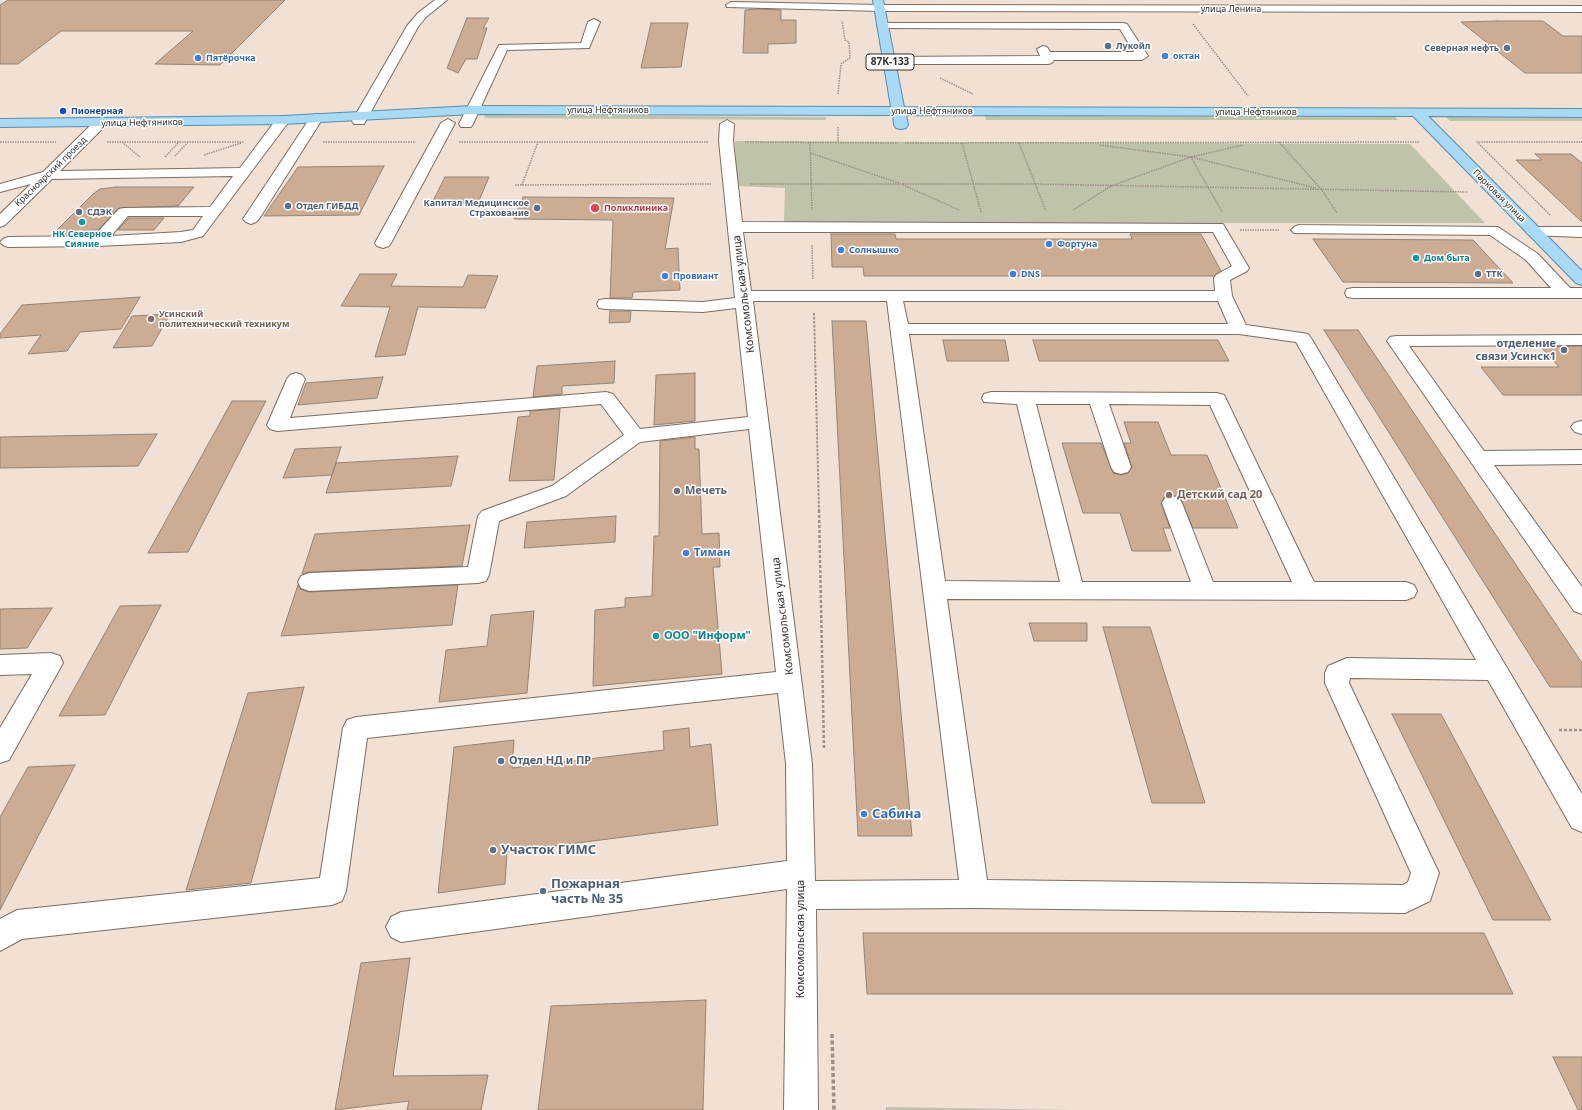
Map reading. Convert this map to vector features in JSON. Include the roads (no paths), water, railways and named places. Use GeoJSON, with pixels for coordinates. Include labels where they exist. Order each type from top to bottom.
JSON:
{"type":"FeatureCollection","features":[{"type":"Feature","properties":{"kind":"main road","name":"87К-133"},"geometry":{"type":"LineString","coordinates":[[879,4],[901,125]]}},
{"type":"Feature","properties":{"kind":"main road","name":"улица Нефтяников"},"geometry":{"type":"LineString","coordinates":[[0,123],[101,123],[360,118],[473,110],[898,111],[1415,119],[1582,113]]}},
{"type":"Feature","properties":{"kind":"main road","name":"улица Нефтяников"},"geometry":{"type":"LineString","coordinates":[[360,118],[482,124]]}},
{"type":"Feature","properties":{"kind":"main road","name":"Парковая улица"},"geometry":{"type":"LineString","coordinates":[[1415,119],[1429,126],[1582,280]]}},
{"type":"Feature","properties":{"kind":"main road","name":"улица Нефтяников"},"geometry":{"type":"LineString","coordinates":[[885,125],[916,125]]}},
{"type":"Feature","properties":{"kind":"main road"},"geometry":{"type":"LineString","coordinates":[[1429,126],[1445,126]]}},
{"type":"Feature","properties":{"kind":"main road"},"geometry":{"type":"LineString","coordinates":[[1506,126],[1582,126]]}},
{"type":"Feature","properties":{"kind":"street"},"geometry":{"type":"LineString","coordinates":[[360,118],[413,26],[422,15],[442,0]]}},
{"type":"Feature","properties":{"kind":"street"},"geometry":{"type":"LineString","coordinates":[[1094,9],[1102,0]]}},
{"type":"Feature","properties":{"kind":"street"},"geometry":{"type":"LineString","coordinates":[[1467,0],[1479,9]]}},
{"type":"Feature","properties":{"kind":"street","name":"улица Ленина"},"geometry":{"type":"LineString","coordinates":[[731,5],[840,6],[879,4],[1064,4],[1094,9],[1582,9]]}},
{"type":"Feature","properties":{"kind":"street"},"geometry":{"type":"LineString","coordinates":[[466,124],[503,47],[585,46],[594,22]]}},
{"type":"Feature","properties":{"kind":"street"},"geometry":{"type":"LineString","coordinates":[[883,26],[1055,26],[1085,41],[1070,56],[1046,56]]}},
{"type":"Feature","properties":{"kind":"street"},"geometry":{"type":"LineString","coordinates":[[889,60],[1048,60],[1032,26]]}},
{"type":"Feature","properties":{"kind":"street"},"geometry":{"type":"LineString","coordinates":[[1055,26],[1070,56]]}},
{"type":"Feature","properties":{"kind":"street"},"geometry":{"type":"LineString","coordinates":[[251,219],[317,119]]}},
{"type":"Feature","properties":{"kind":"street"},"geometry":{"type":"LineString","coordinates":[[3,245],[181,237],[198,233],[283,120]]}},
{"type":"Feature","properties":{"kind":"street","name":"Красноярский проезд"},"geometry":{"type":"LineString","coordinates":[[0,222],[101,123]]}},
{"type":"Feature","properties":{"kind":"street"},"geometry":{"type":"LineString","coordinates":[[383,244],[448,123]]}},
{"type":"Feature","properties":{"kind":"street","name":"Комсомольская улица"},"geometry":{"type":"LineString","coordinates":[[727,124],[726,141],[730,184],[745,299],[799,764],[801,884],[801,1110]]}},
{"type":"Feature","properties":{"kind":"street"},"geometry":{"type":"LineString","coordinates":[[0,188],[47,175],[244,172]]}},
{"type":"Feature","properties":{"kind":"street"},"geometry":{"type":"LineString","coordinates":[[98,241],[124,212],[215,211]]}},
{"type":"Feature","properties":{"kind":"street"},"geometry":{"type":"LineString","coordinates":[[736,227],[1218,227],[1226,230],[1241,268],[1222,278],[1224,296],[1239,329]]}},
{"type":"Feature","properties":{"kind":"street"},"geometry":{"type":"LineString","coordinates":[[1300,230],[1493,230],[1532,257],[1565,293]]}},
{"type":"Feature","properties":{"kind":"street"},"geometry":{"type":"LineString","coordinates":[[1534,232],[1575,232]]}},
{"type":"Feature","properties":{"kind":"street"},"geometry":{"type":"LineString","coordinates":[[1353,293],[1582,293]]}},
{"type":"Feature","properties":{"kind":"street"},"geometry":{"type":"LineString","coordinates":[[605,304],[703,307],[745,299],[814,296],[1224,296]]}},
{"type":"Feature","properties":{"kind":"street"},"geometry":{"type":"LineString","coordinates":[[894,296],[900,329],[975,894]]}},
{"type":"Feature","properties":{"kind":"street"},"geometry":{"type":"LineString","coordinates":[[900,329],[1239,329],[1302,338],[1582,819]]}},
{"type":"Feature","properties":{"kind":"street"},"geometry":{"type":"LineString","coordinates":[[1582,340],[1396,341],[1582,605]]}},
{"type":"Feature","properties":{"kind":"street"},"geometry":{"type":"LineString","coordinates":[[296,379],[277,425],[606,398],[635,436]]}},
{"type":"Feature","properties":{"kind":"street"},"geometry":{"type":"LineString","coordinates":[[991,398],[1217,399],[1306,591]]}},
{"type":"Feature","properties":{"kind":"street"},"geometry":{"type":"LineString","coordinates":[[1025,398],[1073,590]]}},
{"type":"Feature","properties":{"kind":"street"},"geometry":{"type":"LineString","coordinates":[[1098,399],[1121,467]]}},
{"type":"Feature","properties":{"kind":"street"},"geometry":{"type":"LineString","coordinates":[[309,582],[478,575],[489,516],[559,491],[635,436],[759,422]]}},
{"type":"Feature","properties":{"kind":"street"},"geometry":{"type":"LineString","coordinates":[[1478,458],[1582,458]]}},
{"type":"Feature","properties":{"kind":"street"},"geometry":{"type":"LineString","coordinates":[[1172,503],[1205,590]]}},
{"type":"Feature","properties":{"kind":"street"},"geometry":{"type":"LineString","coordinates":[[935,590],[1406,591]]}},
{"type":"Feature","properties":{"kind":"street"},"geometry":{"type":"LineString","coordinates":[[0,665],[51,664],[0,752]]}},
{"type":"Feature","properties":{"kind":"street"},"geometry":{"type":"LineString","coordinates":[[401,927],[801,884],[975,894],[1405,898],[1420,891],[1425,873],[1337,683],[1337,673],[1347,668],[1496,670]]}},
{"type":"Feature","properties":{"kind":"street"},"geometry":{"type":"LineString","coordinates":[[0,936],[17,924],[332,891],[356,728],[790,681]]}},
{"type":"Feature","properties":{"kind":"place","name":"Лукойл"},"geometry":{"type":"Point","coordinates":[1108,46]}},
{"type":"Feature","properties":{"kind":"place","name":"Северная нефть"},"geometry":{"type":"Point","coordinates":[1507,48]}},
{"type":"Feature","properties":{"kind":"place","name":"октан"},"geometry":{"type":"Point","coordinates":[1165,56]}},
{"type":"Feature","properties":{"kind":"place","name":"Пятёрочка"},"geometry":{"type":"Point","coordinates":[198,58]}},
{"type":"Feature","properties":{"kind":"place","name":"Пионерная"},"geometry":{"type":"Point","coordinates":[63,111]}},
{"type":"Feature","properties":{"kind":"place","name":"Отдел ГИБДД"},"geometry":{"type":"Point","coordinates":[288,206]}},
{"type":"Feature","properties":{"kind":"place","name":"Капитал Медицинское Страхование"},"geometry":{"type":"Point","coordinates":[537,208]}},
{"type":"Feature","properties":{"kind":"place","name":"Поликлиника"},"geometry":{"type":"Point","coordinates":[595,208]}},
{"type":"Feature","properties":{"kind":"place","name":"СДЭК"},"geometry":{"type":"Point","coordinates":[79,212]}},
{"type":"Feature","properties":{"kind":"place","name":"НК Северное Сияние"},"geometry":{"type":"Point","coordinates":[82,222]}},
{"type":"Feature","properties":{"kind":"place","name":"Фортуна"},"geometry":{"type":"Point","coordinates":[1049,244]}},
{"type":"Feature","properties":{"kind":"place","name":"Солнышко"},"geometry":{"type":"Point","coordinates":[841,250]}},
{"type":"Feature","properties":{"kind":"place","name":"Дом быта"},"geometry":{"type":"Point","coordinates":[1416,258]}},
{"type":"Feature","properties":{"kind":"place","name":"DNS"},"geometry":{"type":"Point","coordinates":[1013,274]}},
{"type":"Feature","properties":{"kind":"place","name":"ТТК"},"geometry":{"type":"Point","coordinates":[1478,274]}},
{"type":"Feature","properties":{"kind":"place","name":"Провиант"},"geometry":{"type":"Point","coordinates":[665,276]}},
{"type":"Feature","properties":{"kind":"place","name":"Усинский политехнический техникум"},"geometry":{"type":"Point","coordinates":[151,319]}},
{"type":"Feature","properties":{"kind":"place","name":"отделение связи Усинск1"},"geometry":{"type":"Point","coordinates":[1564,350]}},
{"type":"Feature","properties":{"kind":"place","name":"Мечеть"},"geometry":{"type":"Point","coordinates":[677,491]}},
{"type":"Feature","properties":{"kind":"place","name":"Детский сад 20"},"geometry":{"type":"Point","coordinates":[1169,495]}},
{"type":"Feature","properties":{"kind":"place","name":"Тиман"},"geometry":{"type":"Point","coordinates":[686,553]}},
{"type":"Feature","properties":{"kind":"place","name":"ООО \"Информ\""},"geometry":{"type":"Point","coordinates":[656,636]}},
{"type":"Feature","properties":{"kind":"place","name":"Отдел НД и ПР"},"geometry":{"type":"Point","coordinates":[501,761]}},
{"type":"Feature","properties":{"kind":"place","name":"Сабина"},"geometry":{"type":"Point","coordinates":[864,814]}},
{"type":"Feature","properties":{"kind":"place","name":"Участок ГИМС"},"geometry":{"type":"Point","coordinates":[493,850]}},
{"type":"Feature","properties":{"kind":"place","name":"Пожарная часть № 35"},"geometry":{"type":"Point","coordinates":[543,891]}}]}
